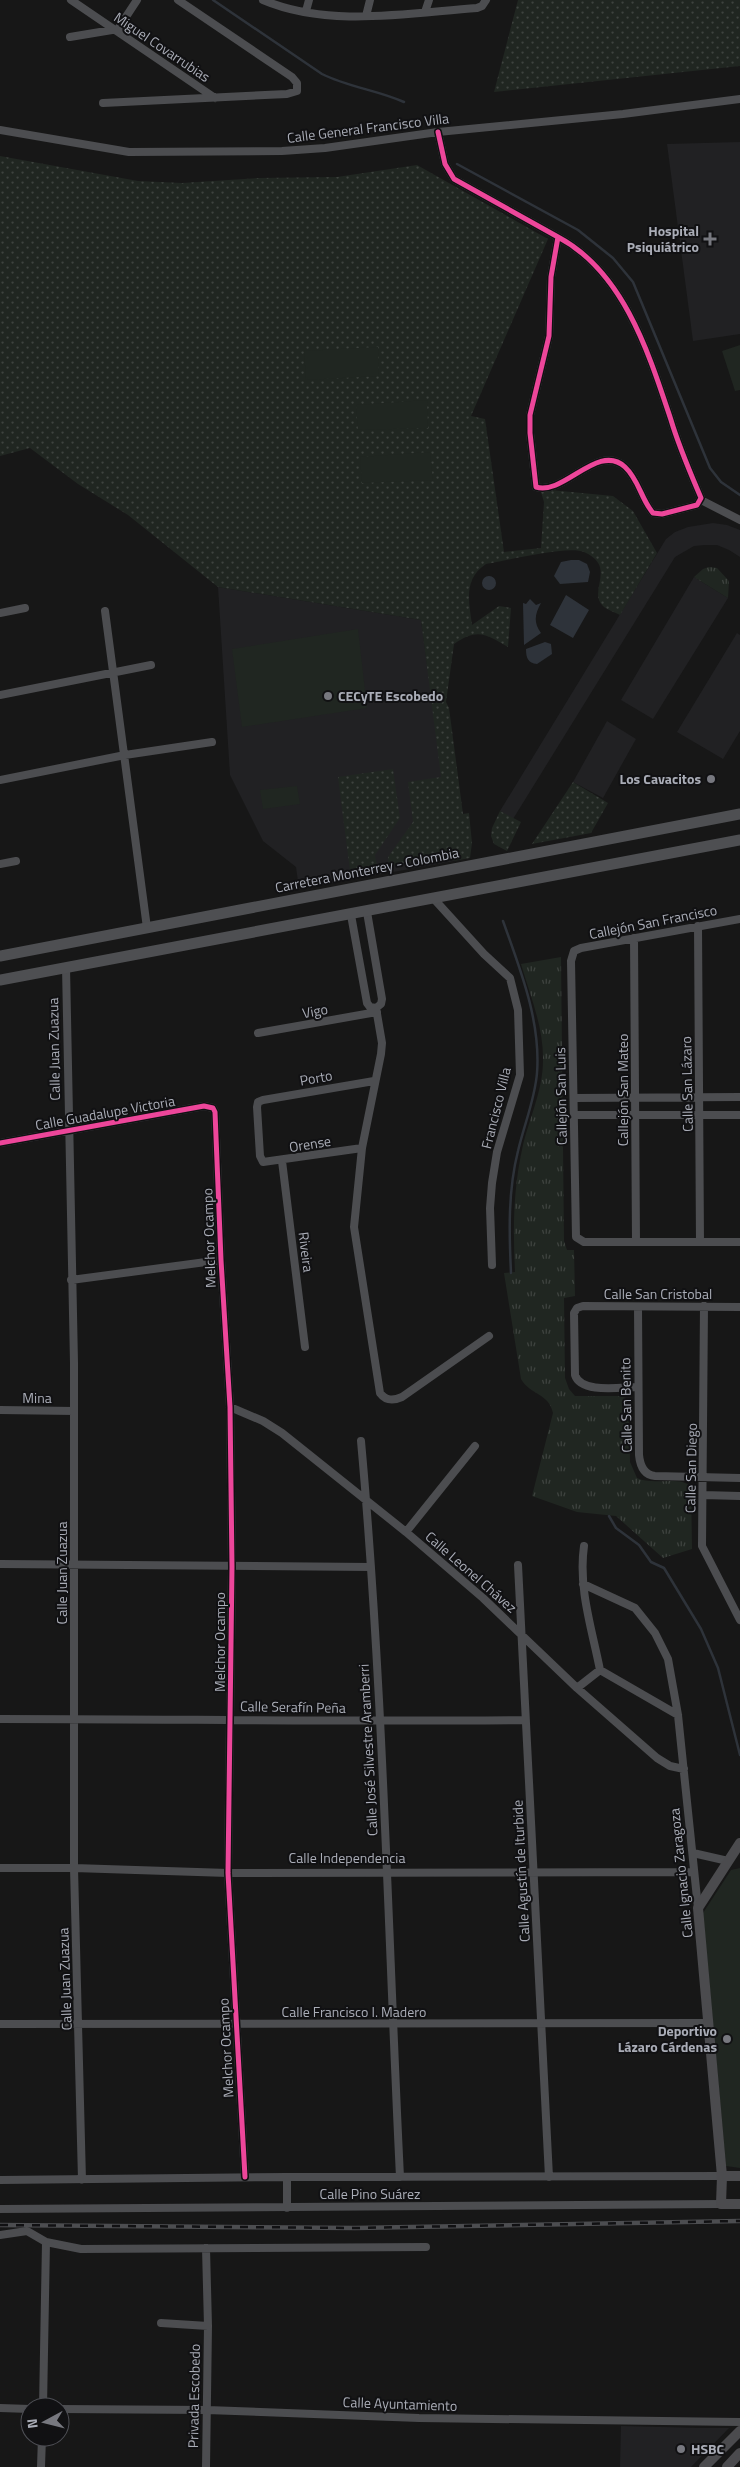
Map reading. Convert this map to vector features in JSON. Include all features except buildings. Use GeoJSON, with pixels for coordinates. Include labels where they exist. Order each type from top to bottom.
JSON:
{"type":"FeatureCollection","features":[{"type":"Feature","properties":{"kind":"main road","name":"Carretera Monterrey - Colombia"},"geometry":{"type":"LineString","coordinates":[[0,956],[740,814]]}},
{"type":"Feature","properties":{"kind":"main road"},"geometry":{"type":"LineString","coordinates":[[0,980],[352,915],[740,840]]}},
{"type":"Feature","properties":{"kind":"main road"},"geometry":{"type":"LineString","coordinates":[[698,1908],[740,1843]]}},
{"type":"Feature","properties":{"kind":"main road"},"geometry":{"type":"LineString","coordinates":[[728,1861],[740,1861]]}},
{"type":"Feature","properties":{"kind":"main road","name":"Calle Ignacio Zaragoza"},"geometry":{"type":"LineString","coordinates":[[698,1908],[722,2176],[722,2204]]}},
{"type":"Feature","properties":{"kind":"main road","name":"Calle Pino Suárez"},"geometry":{"type":"LineString","coordinates":[[722,2176],[740,2176]]}},
{"type":"Feature","properties":{"kind":"main road","name":"Calle Pino Suárez"},"geometry":{"type":"LineString","coordinates":[[722,2204],[740,2204]]}},
{"type":"Feature","properties":{"kind":"main road"},"geometry":{"type":"LineString","coordinates":[[704,2467],[740,2431]]}},
{"type":"Feature","properties":{"kind":"main road"},"geometry":{"type":"LineString","coordinates":[[727,2467],[740,2453]]}},
{"type":"Feature","properties":{"kind":"street","name":"Miguel Covarrubias"},"geometry":{"type":"LineString","coordinates":[[71,0],[215,98]]}},
{"type":"Feature","properties":{"kind":"street"},"geometry":{"type":"LineString","coordinates":[[70,37],[115,30],[120,26],[137,0]]}},
{"type":"Feature","properties":{"kind":"street"},"geometry":{"type":"LineString","coordinates":[[103,103],[215,98],[293,93],[297,91],[298,87],[292,77],[178,0]]}},
{"type":"Feature","properties":{"kind":"street"},"geometry":{"type":"LineString","coordinates":[[263,0],[276,6],[332,16],[366,16],[477,8],[482,6],[486,0]]}},
{"type":"Feature","properties":{"kind":"street"},"geometry":{"type":"LineString","coordinates":[[306,11],[308,0]]}},
{"type":"Feature","properties":{"kind":"street"},"geometry":{"type":"LineString","coordinates":[[366,16],[370,0]]}},
{"type":"Feature","properties":{"kind":"street"},"geometry":{"type":"LineString","coordinates":[[425,12],[428,0]]}},
{"type":"Feature","properties":{"kind":"street","name":"Calle General Francisco Villa"},"geometry":{"type":"LineString","coordinates":[[0,130],[121,151],[234,153],[325,148],[438,132],[623,114],[740,99]]}},
{"type":"Feature","properties":{"kind":"street"},"geometry":{"type":"LineString","coordinates":[[438,132],[445,164],[454,179],[574,245],[611,284],[630,317],[661,390],[701,500],[740,520]]}},
{"type":"Feature","properties":{"kind":"street"},"geometry":{"type":"LineString","coordinates":[[558,237],[551,277],[549,336],[530,415],[535,485],[538,488],[553,487],[594,464],[611,461],[623,465],[639,486],[650,509],[657,514],[697,505],[701,500]]}},
{"type":"Feature","properties":{"kind":"street"},"geometry":{"type":"LineString","coordinates":[[0,613],[25,608]]}},
{"type":"Feature","properties":{"kind":"street"},"geometry":{"type":"LineString","coordinates":[[106,611],[147,928]]}},
{"type":"Feature","properties":{"kind":"street"},"geometry":{"type":"LineString","coordinates":[[0,695],[151,665]]}},
{"type":"Feature","properties":{"kind":"street"},"geometry":{"type":"LineString","coordinates":[[0,780],[125,755],[212,742]]}},
{"type":"Feature","properties":{"kind":"street"},"geometry":{"type":"LineString","coordinates":[[0,864],[16,862]]}},
{"type":"Feature","properties":{"kind":"street","name":"Francisco Villa"},"geometry":{"type":"LineString","coordinates":[[434,899],[484,954],[510,978],[518,1010],[520,1075],[497,1152],[492,1183],[490,1208],[492,1265]]}},
{"type":"Feature","properties":{"kind":"street"},"geometry":{"type":"LineString","coordinates":[[367,912],[382,999],[377,1010],[382,1043],[362,1148],[354,1235],[380,1393],[383,1398],[389,1400],[402,1397],[489,1336]]}},
{"type":"Feature","properties":{"kind":"street"},"geometry":{"type":"LineString","coordinates":[[352,915],[367,1003],[370,1007],[377,1010]]}},
{"type":"Feature","properties":{"kind":"street","name":"Callejón San Francisco"},"geometry":{"type":"LineString","coordinates":[[572,954],[581,948],[740,919]]}},
{"type":"Feature","properties":{"kind":"street","name":"Calle San Lázaro"},"geometry":{"type":"LineString","coordinates":[[698,926],[700,1242]]}},
{"type":"Feature","properties":{"kind":"street","name":"Callejón San Mateo"},"geometry":{"type":"LineString","coordinates":[[634,938],[636,1242]]}},
{"type":"Feature","properties":{"kind":"street","name":"Callejón San Luis"},"geometry":{"type":"LineString","coordinates":[[572,954],[577,1239],[584,1242],[636,1242]]}},
{"type":"Feature","properties":{"kind":"street","name":"Calle Juan Zuazua"},"geometry":{"type":"LineString","coordinates":[[66,967],[74,1411],[74,1868],[82,2180]]}},
{"type":"Feature","properties":{"kind":"street"},"geometry":{"type":"LineString","coordinates":[[363,981],[379,978]]}},
{"type":"Feature","properties":{"kind":"street","name":"Vigo"},"geometry":{"type":"LineString","coordinates":[[258,1033],[377,1010]]}},
{"type":"Feature","properties":{"kind":"street","name":"Porto"},"geometry":{"type":"LineString","coordinates":[[263,1162],[260,1156],[258,1102],[374,1081]]}},
{"type":"Feature","properties":{"kind":"street"},"geometry":{"type":"LineString","coordinates":[[574,1098],[740,1097]]}},
{"type":"Feature","properties":{"kind":"street","name":"Calle Guadalupe Victoria"},"geometry":{"type":"LineString","coordinates":[[0,1143],[204,1106],[213,1108]]}},
{"type":"Feature","properties":{"kind":"street","name":"Melchor Ocampo"},"geometry":{"type":"LineString","coordinates":[[213,1108],[216,1118],[221,1260],[230,1407],[232,1567],[228,1873],[245,2177]]}},
{"type":"Feature","properties":{"kind":"street"},"geometry":{"type":"LineString","coordinates":[[574,1115],[740,1115]]}},
{"type":"Feature","properties":{"kind":"street","name":"Orense"},"geometry":{"type":"LineString","coordinates":[[263,1162],[282,1161],[362,1148]]}},
{"type":"Feature","properties":{"kind":"street","name":"Riveira"},"geometry":{"type":"LineString","coordinates":[[282,1161],[305,1347]]}},
{"type":"Feature","properties":{"kind":"street"},"geometry":{"type":"LineString","coordinates":[[636,1242],[740,1242]]}},
{"type":"Feature","properties":{"kind":"street"},"geometry":{"type":"LineString","coordinates":[[72,1280],[221,1260]]}},
{"type":"Feature","properties":{"kind":"street","name":"Calle San Cristobal"},"geometry":{"type":"LineString","coordinates":[[638,1387],[589,1388],[581,1384],[575,1375],[574,1313],[577,1308],[583,1306],[740,1307]]}},
{"type":"Feature","properties":{"kind":"street","name":"Calle San Diego"},"geometry":{"type":"LineString","coordinates":[[704,1306],[702,1549],[738,1604],[740,1620]]}},
{"type":"Feature","properties":{"kind":"street","name":"Calle San Benito"},"geometry":{"type":"LineString","coordinates":[[638,1307],[639,1455],[645,1472],[655,1476],[703,1477]]}},
{"type":"Feature","properties":{"kind":"street","name":"Calle Leonel Chávez"},"geometry":{"type":"LineString","coordinates":[[230,1407],[263,1421],[282,1433],[366,1502],[406,1532],[522,1632],[577,1688],[658,1758],[670,1766],[684,1769]]}},
{"type":"Feature","properties":{"kind":"street","name":"Mina"},"geometry":{"type":"LineString","coordinates":[[0,1410],[74,1411]]}},
{"type":"Feature","properties":{"kind":"street","name":"Calle José Silvestre Aramberri"},"geometry":{"type":"LineString","coordinates":[[361,1441],[380,1722],[400,2177]]}},
{"type":"Feature","properties":{"kind":"street"},"geometry":{"type":"LineString","coordinates":[[406,1532],[475,1446]]}},
{"type":"Feature","properties":{"kind":"street"},"geometry":{"type":"LineString","coordinates":[[703,1477],[740,1478]]}},
{"type":"Feature","properties":{"kind":"street"},"geometry":{"type":"LineString","coordinates":[[703,1495],[740,1496]]}},
{"type":"Feature","properties":{"kind":"street"},"geometry":{"type":"LineString","coordinates":[[584,1546],[583,1584],[600,1670],[678,1715]]}},
{"type":"Feature","properties":{"kind":"street"},"geometry":{"type":"LineString","coordinates":[[0,1564],[371,1567]]}},
{"type":"Feature","properties":{"kind":"street","name":"Calle Agustín de Iturbide"},"geometry":{"type":"LineString","coordinates":[[518,1565],[549,2177]]}},
{"type":"Feature","properties":{"kind":"street","name":"Calle Ignacio Zaragoza"},"geometry":{"type":"LineString","coordinates":[[583,1584],[635,1608],[656,1633],[671,1668],[678,1715],[698,1908]]}},
{"type":"Feature","properties":{"kind":"street"},"geometry":{"type":"LineString","coordinates":[[577,1688],[600,1670]]}},
{"type":"Feature","properties":{"kind":"street","name":"Calle Serafín Peña"},"geometry":{"type":"LineString","coordinates":[[0,1719],[231,1719],[380,1722],[525,1720]]}},
{"type":"Feature","properties":{"kind":"street"},"geometry":{"type":"LineString","coordinates":[[693,1854],[728,1861]]}},
{"type":"Feature","properties":{"kind":"street","name":"Calle Independencia"},"geometry":{"type":"LineString","coordinates":[[0,1868],[74,1868],[228,1873],[693,1872]]}},
{"type":"Feature","properties":{"kind":"street","name":"Calle Francisco I. Madero"},"geometry":{"type":"LineString","coordinates":[[0,2024],[236,2026],[707,2023]]}},
{"type":"Feature","properties":{"kind":"street","name":"Calle Pino Suárez"},"geometry":{"type":"LineString","coordinates":[[0,2180],[245,2177],[722,2176]]}},
{"type":"Feature","properties":{"kind":"street"},"geometry":{"type":"LineString","coordinates":[[287,2177],[287,2208]]}},
{"type":"Feature","properties":{"kind":"street","name":"Calle Pino Suárez"},"geometry":{"type":"LineString","coordinates":[[0,2209],[722,2204]]}},
{"type":"Feature","properties":{"kind":"street"},"geometry":{"type":"LineString","coordinates":[[0,2235],[27,2231],[46,2242],[81,2249],[426,2247]]}},
{"type":"Feature","properties":{"kind":"street"},"geometry":{"type":"LineString","coordinates":[[42,2397],[44,2256],[46,2242]]}},
{"type":"Feature","properties":{"kind":"street","name":"Privada Escobedo"},"geometry":{"type":"LineString","coordinates":[[206,2248],[208,2326],[206,2467]]}},
{"type":"Feature","properties":{"kind":"street","name":"Privada Escobedo"},"geometry":{"type":"LineString","coordinates":[[161,2323],[208,2326]]}},
{"type":"Feature","properties":{"kind":"street"},"geometry":{"type":"LineString","coordinates":[[0,2408],[20,2408]]}},
{"type":"Feature","properties":{"kind":"street","name":"Calle Ayuntamiento"},"geometry":{"type":"LineString","coordinates":[[70,2409],[207,2410],[419,2418],[740,2422]]}},
{"type":"Feature","properties":{"kind":"street"},"geometry":{"type":"LineString","coordinates":[[41,2467],[42,2447]]}},
{"type":"Feature","properties":{"kind":"shaded area","name":"Hospital Psiquiátrico"},"geometry":{"type":"Polygon","coordinates":[[[740,142],[740,334],[693,341],[667,144],[740,142]]]}},
{"type":"Feature","properties":{"kind":"shaded area"},"geometry":{"type":"Polygon","coordinates":[[[713,523],[727,525],[740,530],[740,557],[717,545],[705,545],[694,546],[675,557],[513,819],[500,811],[666,539],[675,532],[688,527],[713,523]]]}},
{"type":"Feature","properties":{"kind":"shaded area"},"geometry":{"type":"Polygon","coordinates":[[[579,560],[587,564],[590,572],[588,582],[560,584],[554,576],[561,562],[579,560]]]}},
{"type":"Feature","properties":{"kind":"shaded area"},"geometry":{"type":"Polygon","coordinates":[[[486,576],[492,576],[496,583],[492,590],[486,590],[482,586],[482,580],[486,576]]]}},
{"type":"Feature","properties":{"kind":"shaded area"},"geometry":{"type":"Polygon","coordinates":[[[694,577],[728,598],[653,719],[621,700],[694,577]]]}},
{"type":"Feature","properties":{"kind":"shaded area","name":"CECyTE Escobedo"},"geometry":{"type":"Polygon","coordinates":[[[218,587],[421,620],[454,861],[299,889],[296,867],[263,841],[230,775],[218,587]]]}},
{"type":"Feature","properties":{"kind":"shaded area"},"geometry":{"type":"Polygon","coordinates":[[[566,595],[589,610],[573,638],[550,625],[566,595]]]}},
{"type":"Feature","properties":{"kind":"shaded area"},"geometry":{"type":"Polygon","coordinates":[[[530,599],[536,605],[541,603],[536,618],[541,633],[524,645],[523,603],[526,604],[530,599]]]}},
{"type":"Feature","properties":{"kind":"shaded area"},"geometry":{"type":"Polygon","coordinates":[[[737,633],[740,635],[740,731],[723,759],[677,732],[737,633]]]}},
{"type":"Feature","properties":{"kind":"shaded area"},"geometry":{"type":"Polygon","coordinates":[[[545,642],[551,644],[552,654],[537,664],[530,661],[527,657],[526,649],[545,642]]]}},
{"type":"Feature","properties":{"kind":"shaded area"},"geometry":{"type":"Polygon","coordinates":[[[607,721],[636,739],[603,798],[573,782],[607,721]]]}},
{"type":"Feature","properties":{"kind":"shaded area"},"geometry":{"type":"Polygon","coordinates":[[[621,2426],[729,2428],[691,2467],[620,2467],[621,2426]]]}},
{"type":"Feature","properties":{"kind":"green space"},"geometry":{"type":"Polygon","coordinates":[[[518,0],[740,0],[740,66],[494,92],[518,0]]]}},
{"type":"Feature","properties":{"kind":"green space"},"geometry":{"type":"Polygon","coordinates":[[[0,156],[138,181],[182,183],[259,178],[337,177],[417,165],[548,239],[471,416],[485,419],[504,552],[541,548],[544,502],[540,489],[613,496],[633,511],[657,553],[620,615],[603,606],[599,600],[601,572],[599,565],[594,558],[584,552],[565,550],[486,564],[474,577],[469,592],[472,625],[499,606],[511,608],[508,647],[487,636],[476,634],[454,644],[446,702],[449,708],[463,814],[469,813],[472,843],[470,858],[454,861],[453,853],[389,866],[388,857],[413,822],[408,782],[441,777],[421,620],[218,587],[128,515],[78,484],[30,448],[0,456],[0,156]]]}},
{"type":"Feature","properties":{"kind":"green space"},"geometry":{"type":"Polygon","coordinates":[[[740,345],[740,390],[735,391],[722,351],[740,345]]]}},
{"type":"Feature","properties":{"kind":"green space"},"geometry":{"type":"Polygon","coordinates":[[[378,347],[379,376],[306,380],[304,351],[378,347]]]}},
{"type":"Feature","properties":{"kind":"green space"},"geometry":{"type":"Polygon","coordinates":[[[427,400],[428,428],[358,430],[356,405],[427,400]]]}},
{"type":"Feature","properties":{"kind":"green space"},"geometry":{"type":"Polygon","coordinates":[[[430,452],[433,480],[362,483],[360,457],[430,452]]]}},
{"type":"Feature","properties":{"kind":"green space"},"geometry":{"type":"Polygon","coordinates":[[[709,567],[717,568],[729,581],[728,598],[694,577],[703,569],[709,567]]]}},
{"type":"Feature","properties":{"kind":"green space"},"geometry":{"type":"Polygon","coordinates":[[[358,629],[367,708],[242,727],[232,649],[358,629]]]}},
{"type":"Feature","properties":{"kind":"green space"},"geometry":{"type":"Polygon","coordinates":[[[393,769],[400,818],[375,855],[377,867],[350,871],[338,777],[393,769]]]}},
{"type":"Feature","properties":{"kind":"green space"},"geometry":{"type":"Polygon","coordinates":[[[573,782],[608,803],[591,833],[532,844],[573,782]]]}},
{"type":"Feature","properties":{"kind":"green space"},"geometry":{"type":"Polygon","coordinates":[[[297,786],[300,804],[263,809],[260,790],[297,786]]]}},
{"type":"Feature","properties":{"kind":"green space"},"geometry":{"type":"Polygon","coordinates":[[[500,811],[521,822],[507,851],[494,844],[491,836],[492,828],[500,811]]]}},
{"type":"Feature","properties":{"kind":"green space"},"geometry":{"type":"Polygon","coordinates":[[[561,957],[564,1241],[567,1250],[574,1250],[575,1296],[564,1298],[565,1378],[569,1389],[575,1396],[620,1396],[626,1398],[629,1406],[630,1462],[637,1478],[651,1481],[681,1482],[691,1487],[692,1549],[663,1558],[616,1516],[577,1512],[532,1496],[553,1413],[548,1402],[529,1388],[521,1379],[504,1273],[515,1272],[515,1196],[519,1165],[541,1083],[543,1061],[539,1024],[521,964],[561,957]]]}},
{"type":"Feature","properties":{"kind":"green space","name":"Deportivo Lázaro Cárdenas"},"geometry":{"type":"Polygon","coordinates":[[[740,1868],[740,2168],[726,2166],[703,1913],[731,1870],[740,1868]]]}},
{"type":"Feature","properties":{"kind":"waterway"},"geometry":{"type":"LineString","coordinates":[[213,0],[322,74],[404,102]]}},
{"type":"Feature","properties":{"kind":"waterway"},"geometry":{"type":"LineString","coordinates":[[457,164],[578,230],[613,258],[633,282],[710,468],[721,482],[740,495]]}},
{"type":"Feature","properties":{"kind":"waterway"},"geometry":{"type":"LineString","coordinates":[[503,921],[528,996],[536,1034],[537,1054],[534,1092],[512,1181],[511,1273]]}},
{"type":"Feature","properties":{"kind":"waterway"},"geometry":{"type":"LineString","coordinates":[[609,1516],[616,1528],[639,1545],[651,1562],[664,1568],[701,1629],[718,1668],[740,1755]]}},
{"type":"Feature","properties":{"kind":"railway"},"geometry":{"type":"LineString","coordinates":[[0,2225],[355,2228],[740,2221]]}},
{"type":"Feature","properties":{"kind":"cycle path"},"geometry":{"type":"LineString","coordinates":[[438,132],[445,164],[454,179],[558,237],[551,277],[549,336],[530,415],[536,487],[547,488],[592,465],[604,461],[615,461],[630,472],[653,513],[662,514],[697,505],[701,498],[681,450],[643,342],[631,317],[617,293],[600,271],[581,252],[558,237]]}},
{"type":"Feature","properties":{"kind":"cycle path"},"geometry":{"type":"LineString","coordinates":[[0,1143],[204,1106],[213,1108],[215,1112],[221,1260],[230,1407],[232,1567],[228,1873],[245,2177]]}},
{"type":"Feature","properties":{"kind":"place","name":"Hospital Psiquiátrico"},"geometry":{"type":"Point","coordinates":[710,239]}},
{"type":"Feature","properties":{"kind":"place","name":"CECyTE Escobedo"},"geometry":{"type":"Point","coordinates":[328,696]}},
{"type":"Feature","properties":{"kind":"place","name":"Los Cavacitos"},"geometry":{"type":"Point","coordinates":[711,779]}},
{"type":"Feature","properties":{"kind":"place","name":"Deportivo Lázaro Cárdenas"},"geometry":{"type":"Point","coordinates":[727,2039]}},
{"type":"Feature","properties":{"kind":"place","name":"HSBC"},"geometry":{"type":"Point","coordinates":[681,2449]}}]}
